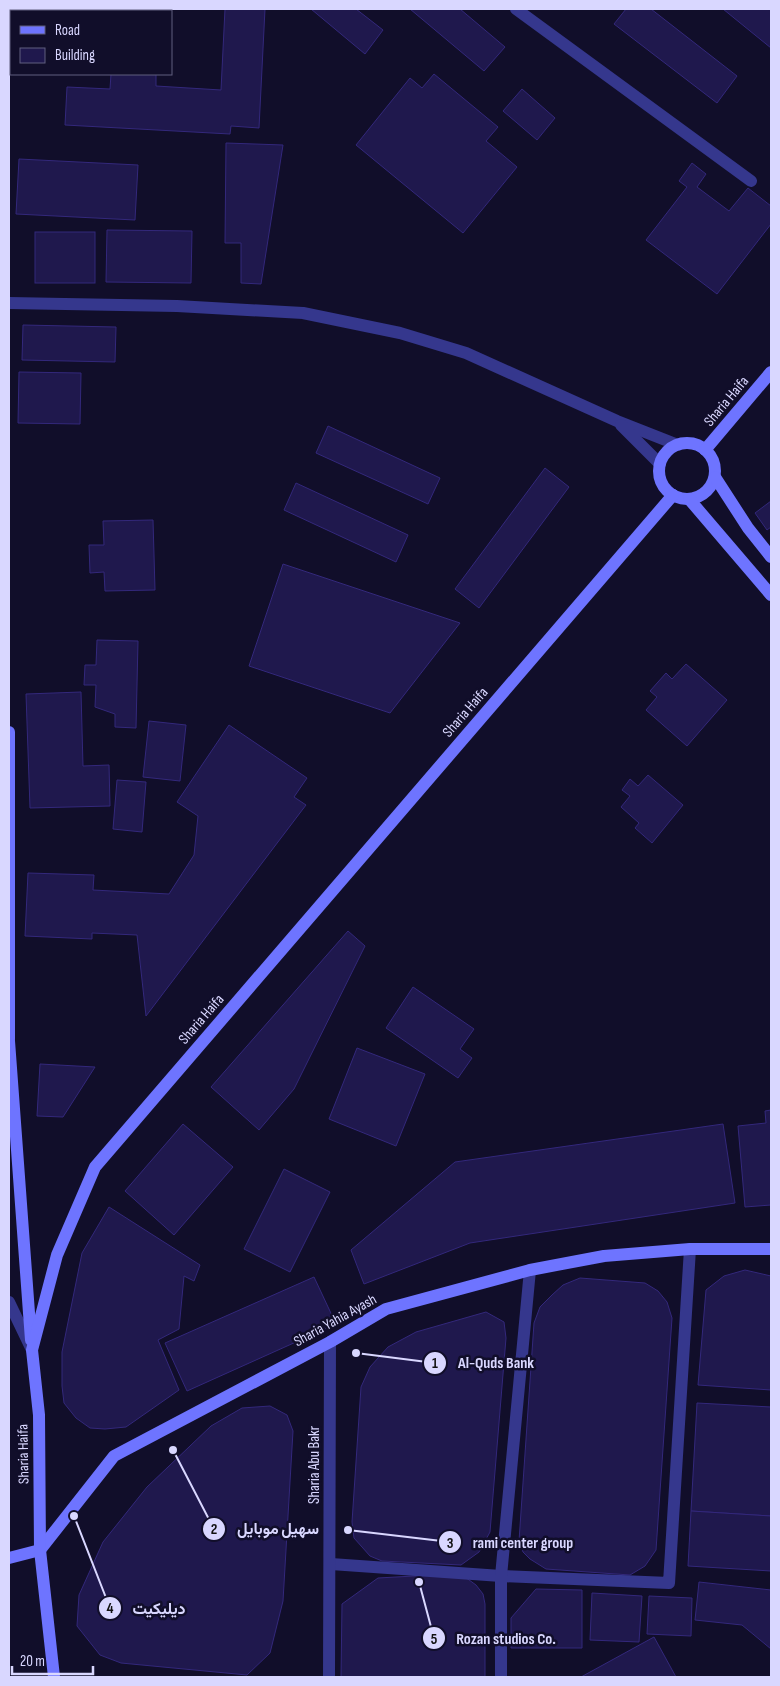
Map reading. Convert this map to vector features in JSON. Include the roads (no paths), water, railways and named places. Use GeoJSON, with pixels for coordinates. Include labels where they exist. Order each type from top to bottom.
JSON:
{"type":"FeatureCollection","features":[{"type":"Feature","properties":{"kind":"main road","name":"Sharia Haifa"},"geometry":{"type":"LineString","coordinates":[[705,450],[771,372]]}},
{"type":"Feature","properties":{"kind":"main road"},"geometry":{"type":"LineString","coordinates":[[771,557],[743,522],[715,477],[712,458],[705,450],[688,444],[678,445],[670,450],[660,464],[661,482],[673,495],[689,499],[771,595]]}},
{"type":"Feature","properties":{"kind":"main road"},"geometry":{"type":"LineString","coordinates":[[689,499],[705,492],[715,477]]}},
{"type":"Feature","properties":{"kind":"main road","name":"Sharia Haifa"},"geometry":{"type":"LineString","coordinates":[[54,1677],[40,1550],[39,1415],[32,1350],[57,1255],[95,1167],[673,495]]}},
{"type":"Feature","properties":{"kind":"main road"},"geometry":{"type":"LineString","coordinates":[[9,740],[9,1040],[32,1350]]}},
{"type":"Feature","properties":{"kind":"main road","name":"Sharia Yahia Ayash"},"geometry":{"type":"LineString","coordinates":[[40,1550],[114,1456],[330,1342],[386,1309],[530,1270],[604,1256],[690,1248],[771,1249]]}},
{"type":"Feature","properties":{"kind":"main road"},"geometry":{"type":"LineString","coordinates":[[9,1558],[40,1550]]}},
{"type":"Feature","properties":{"kind":"street"},"geometry":{"type":"LineString","coordinates":[[516,9],[751,181]]}},
{"type":"Feature","properties":{"kind":"street"},"geometry":{"type":"LineString","coordinates":[[9,303],[177,306],[303,313],[400,333],[466,353],[617,421],[678,445]]}},
{"type":"Feature","properties":{"kind":"street"},"geometry":{"type":"LineString","coordinates":[[617,421],[660,464]]}},
{"type":"Feature","properties":{"kind":"street"},"geometry":{"type":"LineString","coordinates":[[331,1564],[501,1576],[669,1583],[690,1248]]}},
{"type":"Feature","properties":{"kind":"street"},"geometry":{"type":"LineString","coordinates":[[501,1677],[501,1576],[530,1270]]}},
{"type":"Feature","properties":{"kind":"street"},"geometry":{"type":"LineString","coordinates":[[9,1302],[32,1350]]}},
{"type":"Feature","properties":{"kind":"street","name":"Sharia Abu Bakr"},"geometry":{"type":"LineString","coordinates":[[329,1677],[331,1564],[330,1342]]}},
{"type":"Feature","properties":{"kind":"street"},"geometry":{"type":"LineString","coordinates":[[54,1677],[60,1677]]}},
{"type":"Feature","properties":{"kind":"place","name":"Al-Quds Bank"},"geometry":{"type":"Point","coordinates":[356,1353]}},
{"type":"Feature","properties":{"kind":"place","name":"سهيل موبايل"},"geometry":{"type":"Point","coordinates":[173,1450]}},
{"type":"Feature","properties":{"kind":"place","name":"ديليكيت"},"geometry":{"type":"Point","coordinates":[74,1516]}},
{"type":"Feature","properties":{"kind":"place","name":"rami center group"},"geometry":{"type":"Point","coordinates":[348,1530]}},
{"type":"Feature","properties":{"kind":"place","name":"Rozan studios Co."},"geometry":{"type":"Point","coordinates":[419,1582]}}]}
